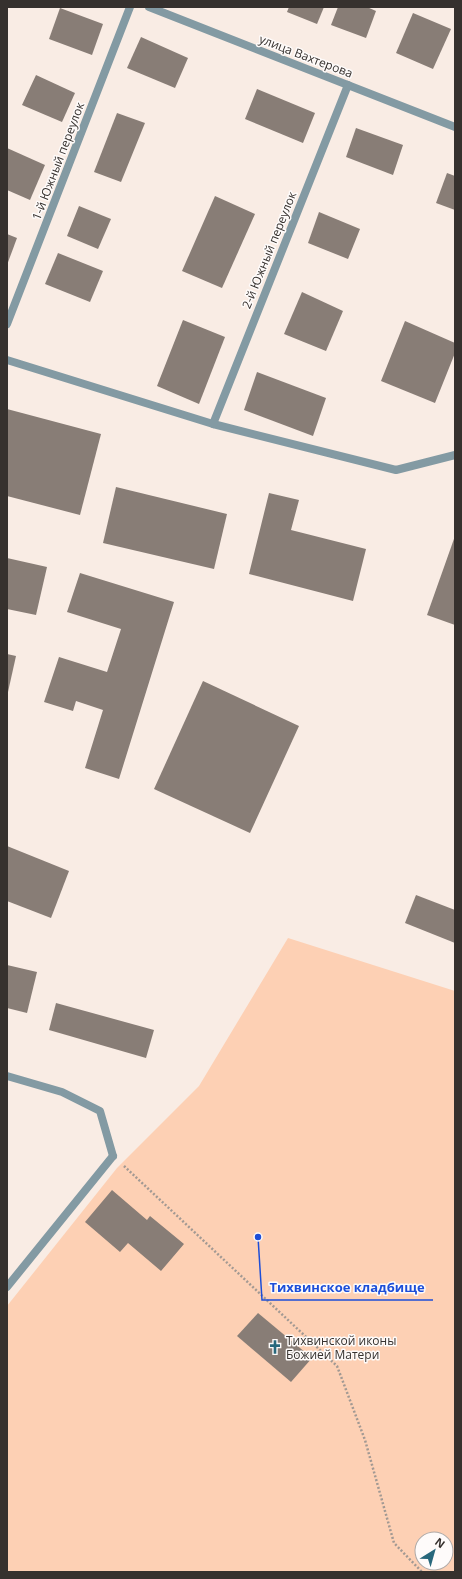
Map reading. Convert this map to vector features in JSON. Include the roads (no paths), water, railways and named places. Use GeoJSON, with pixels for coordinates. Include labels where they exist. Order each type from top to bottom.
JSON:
{"type":"FeatureCollection","features":[{"type":"Feature","properties":{"kind":"street","name":"1-й Южный переулок"},"geometry":{"type":"LineString","coordinates":[[7,324],[130,7]]}},
{"type":"Feature","properties":{"kind":"street","name":"улица Вахтерова"},"geometry":{"type":"LineString","coordinates":[[149,7],[455,127]]}},
{"type":"Feature","properties":{"kind":"street","name":"2-й Южный переулок"},"geometry":{"type":"LineString","coordinates":[[213,424],[348,85]]}},
{"type":"Feature","properties":{"kind":"street"},"geometry":{"type":"LineString","coordinates":[[7,360],[213,424],[396,470],[455,455]]}},
{"type":"Feature","properties":{"kind":"street"},"geometry":{"type":"LineString","coordinates":[[7,1076],[62,1092],[100,1111],[113,1156],[7,1287]]}},
{"type":"Feature","properties":{"kind":"place","name":"Тихвинское кладбище"},"geometry":{"type":"Point","coordinates":[258,1237]}},
{"type":"Feature","properties":{"kind":"place","name":"Тихвинской иконы Божией Матери"},"geometry":{"type":"Point","coordinates":[275,1347]}}]}
